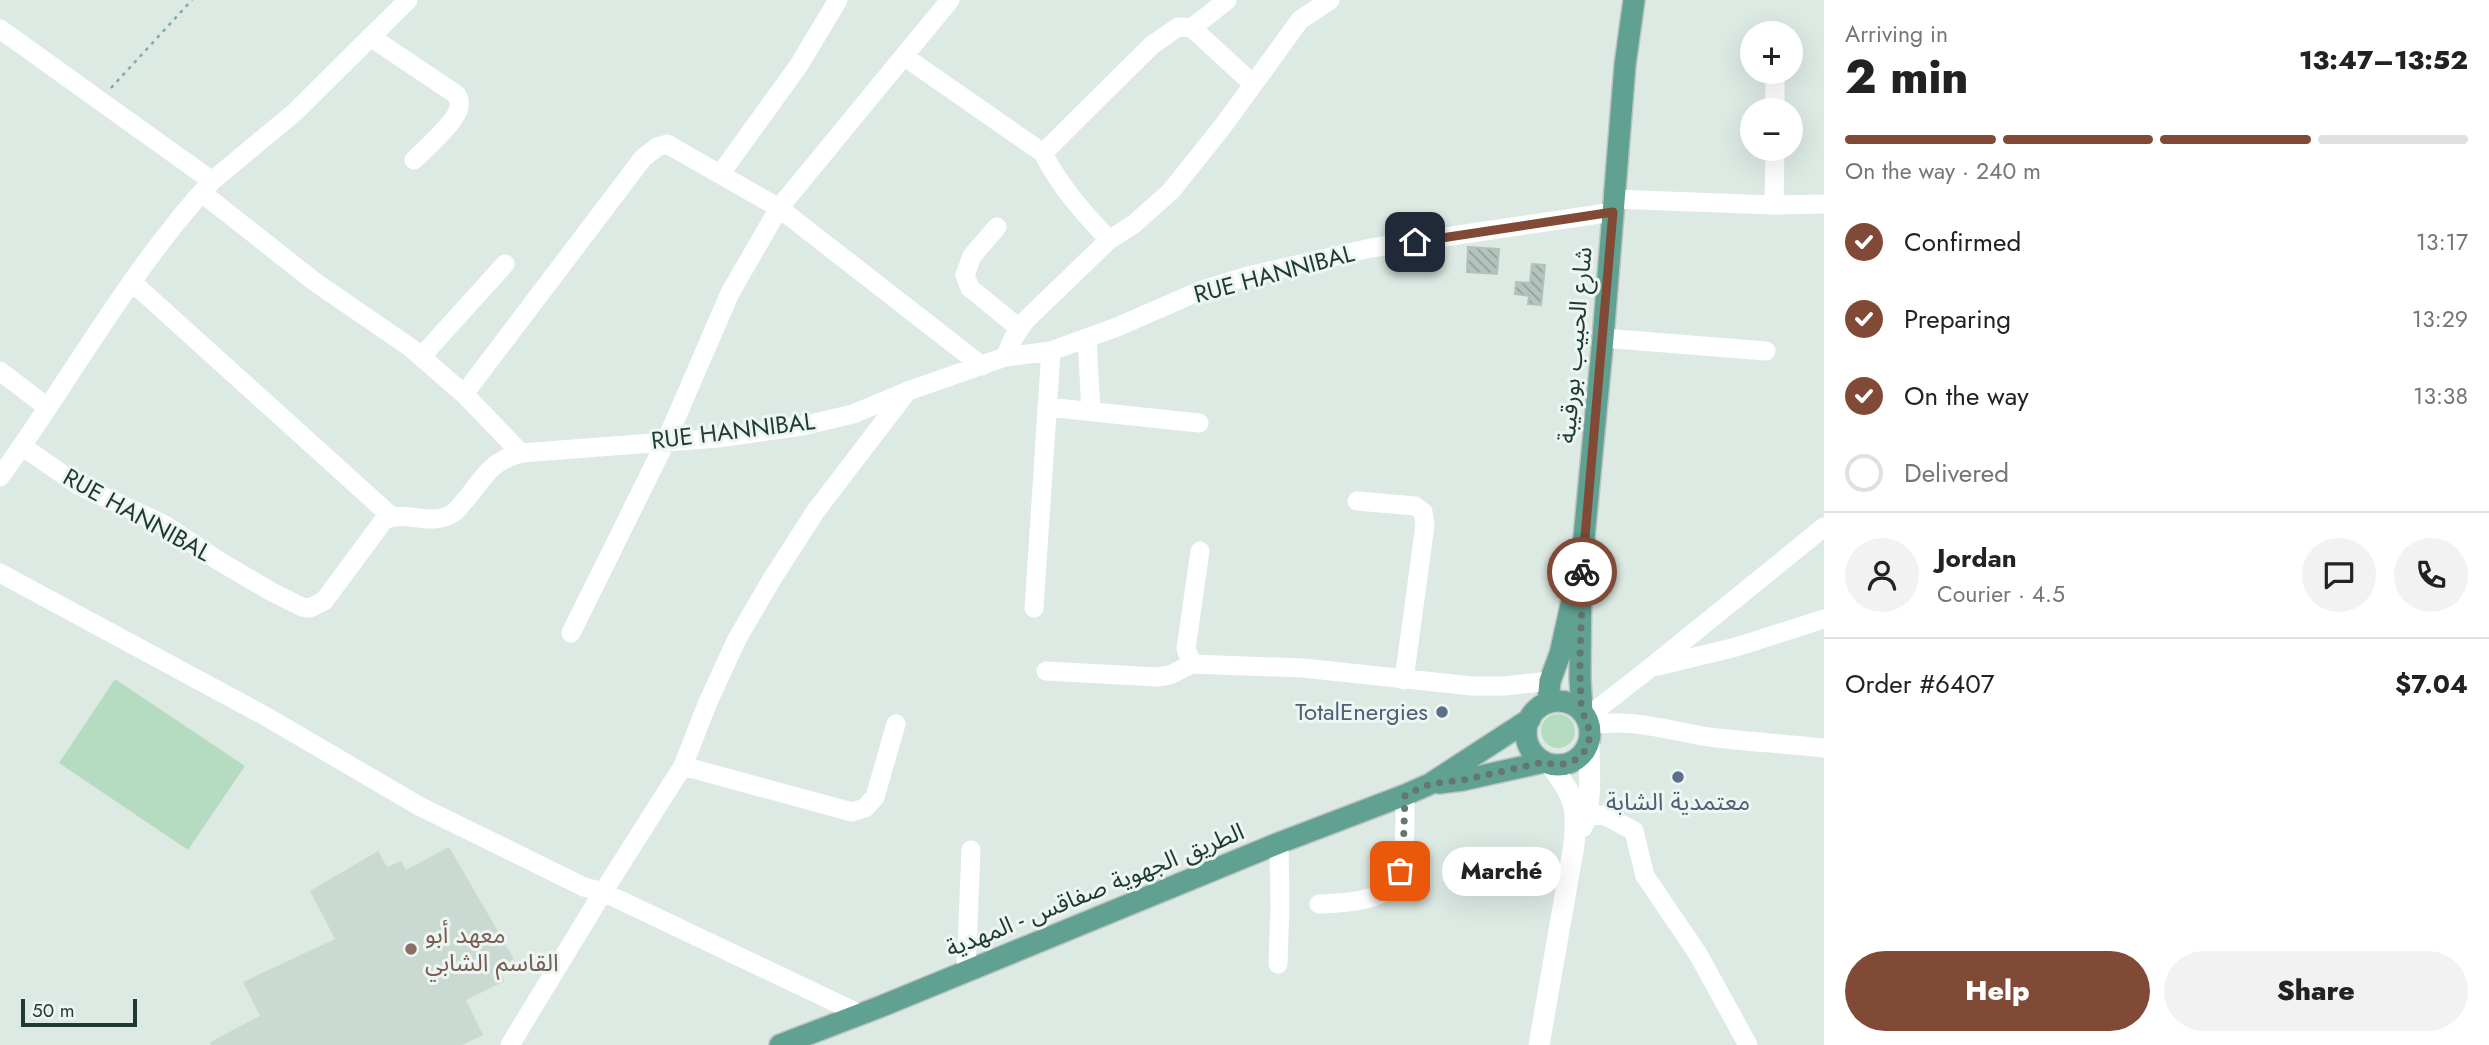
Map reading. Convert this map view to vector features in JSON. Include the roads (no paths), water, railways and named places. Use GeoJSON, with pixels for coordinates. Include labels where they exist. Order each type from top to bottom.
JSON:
{"type":"FeatureCollection","features":[{"type":"Feature","properties":{"kind":"main road","name":"شارع الحبيب بورقيبة"},"geometry":{"type":"LineString","coordinates":[[1586,724],[1580,678],[1581,569],[1625,65],[1634,0]]}},
{"type":"Feature","properties":{"kind":"main road","name":"شارع الحبيب بورقيبة"},"geometry":{"type":"LineString","coordinates":[[1548,703],[1550,681],[1560,654],[1570,602],[1581,569]]}},
{"type":"Feature","properties":{"kind":"main road"},"geometry":{"type":"LineString","coordinates":[[1548,703],[1566,703],[1586,724],[1583,753],[1574,761],[1562,765],[1547,763],[1531,751],[1526,735],[1530,719],[1537,709],[1548,703]]}},
{"type":"Feature","properties":{"kind":"main road","name":"الطريق الجهوية صفاقس - المهدية"},"geometry":{"type":"LineString","coordinates":[[780,1045],[1279,843],[1405,795],[1430,784],[1530,719]]}},
{"type":"Feature","properties":{"kind":"main road","name":"الطريق الجهوية صفاقس - المهدية"},"geometry":{"type":"LineString","coordinates":[[1430,784],[1547,763]]}},
{"type":"Feature","properties":{"kind":"street"},"geometry":{"type":"LineString","coordinates":[[0,477],[132,282],[168,233],[207,187],[295,113],[408,0]]}},
{"type":"Feature","properties":{"kind":"street"},"geometry":{"type":"LineString","coordinates":[[721,173],[799,65],[838,0]]}},
{"type":"Feature","properties":{"kind":"street"},"geometry":{"type":"LineString","coordinates":[[571,632],[666,440],[730,293],[779,208],[950,0]]}},
{"type":"Feature","properties":{"kind":"street"},"geometry":{"type":"LineString","coordinates":[[1192,28],[1227,0]]}},
{"type":"Feature","properties":{"kind":"street"},"geometry":{"type":"LineString","coordinates":[[1005,357],[1019,328],[1109,240],[1134,224],[1171,191],[1300,20],[1330,0]]}},
{"type":"Feature","properties":{"kind":"street"},"geometry":{"type":"LineString","coordinates":[[1043,153],[1152,45],[1178,27],[1192,28],[1254,84]]}},
{"type":"Feature","properties":{"kind":"street"},"geometry":{"type":"LineString","coordinates":[[0,29],[99,100],[207,187],[315,282],[421,357],[464,394],[521,453]]}},
{"type":"Feature","properties":{"kind":"street"},"geometry":{"type":"LineString","coordinates":[[372,37],[457,96],[460,103],[454,117],[414,160]]}},
{"type":"Feature","properties":{"kind":"street"},"geometry":{"type":"LineString","coordinates":[[905,57],[1043,153],[1069,195],[1109,240]]}},
{"type":"Feature","properties":{"kind":"street"},"geometry":{"type":"LineString","coordinates":[[464,394],[643,158],[657,147],[667,144],[779,208],[982,366]]}},
{"type":"Feature","properties":{"kind":"street"},"geometry":{"type":"LineString","coordinates":[[1774,161],[1774,205]]}},
{"type":"Feature","properties":{"kind":"street","name":"RUE HANNIBAL"},"geometry":{"type":"LineString","coordinates":[[22,446],[79,485],[163,524],[229,568],[302,607],[310,608],[324,601],[384,520],[391,516],[435,520],[454,513],[487,471],[503,458],[521,453],[718,438],[802,426],[853,414],[908,391],[1005,357],[1051,351],[1202,290],[1248,276],[1371,248],[1613,205],[1824,204]]}},
{"type":"Feature","properties":{"kind":"street"},"geometry":{"type":"LineString","coordinates":[[998,227],[972,256],[965,275],[970,288],[1019,328]]}},
{"type":"Feature","properties":{"kind":"street"},"geometry":{"type":"LineString","coordinates":[[421,357],[505,264]]}},
{"type":"Feature","properties":{"kind":"street"},"geometry":{"type":"LineString","coordinates":[[132,282],[391,516]]}},
{"type":"Feature","properties":{"kind":"street"},"geometry":{"type":"LineString","coordinates":[[1087,338],[1091,411]]}},
{"type":"Feature","properties":{"kind":"street"},"geometry":{"type":"LineString","coordinates":[[1603,338],[1766,351]]}},
{"type":"Feature","properties":{"kind":"street"},"geometry":{"type":"LineString","coordinates":[[1034,608],[1051,351]]}},
{"type":"Feature","properties":{"kind":"street"},"geometry":{"type":"LineString","coordinates":[[0,371],[47,407]]}},
{"type":"Feature","properties":{"kind":"street"},"geometry":{"type":"LineString","coordinates":[[510,1045],[683,766],[737,639],[772,579],[815,512],[908,391]]}},
{"type":"Feature","properties":{"kind":"street"},"geometry":{"type":"LineString","coordinates":[[1047,407],[1199,423]]}},
{"type":"Feature","properties":{"kind":"street"},"geometry":{"type":"LineString","coordinates":[[1357,501],[1415,506],[1423,512],[1425,525],[1404,680]]}},
{"type":"Feature","properties":{"kind":"street"},"geometry":{"type":"LineString","coordinates":[[1539,1045],[1574,845],[1582,815],[1586,724],[1650,668],[1824,527]]}},
{"type":"Feature","properties":{"kind":"street"},"geometry":{"type":"LineString","coordinates":[[1192,664],[1186,649],[1200,551]]}},
{"type":"Feature","properties":{"kind":"street"},"geometry":{"type":"LineString","coordinates":[[0,573],[265,716],[419,806],[584,887],[603,892],[860,1014]]}},
{"type":"Feature","properties":{"kind":"street"},"geometry":{"type":"LineString","coordinates":[[1650,668],[1736,647],[1824,619]]}},
{"type":"Feature","properties":{"kind":"street"},"geometry":{"type":"LineString","coordinates":[[1046,671],[1157,677],[1170,675],[1192,664],[1303,668],[1404,680],[1504,687],[1550,681]]}},
{"type":"Feature","properties":{"kind":"street"},"geometry":{"type":"LineString","coordinates":[[1586,724],[1623,722],[1716,738],[1824,748]]}},
{"type":"Feature","properties":{"kind":"street"},"geometry":{"type":"LineString","coordinates":[[683,766],[852,812],[865,808],[875,797],[896,724]]}},
{"type":"Feature","properties":{"kind":"street"},"geometry":{"type":"LineString","coordinates":[[1547,763],[1567,787],[1582,815]]}},
{"type":"Feature","properties":{"kind":"street"},"geometry":{"type":"LineString","coordinates":[[1319,904],[1358,901],[1381,894],[1393,882],[1403,859],[1405,795]]}},
{"type":"Feature","properties":{"kind":"street"},"geometry":{"type":"LineString","coordinates":[[1582,815],[1604,815],[1634,831],[1645,877],[1698,954],[1748,1045]]}},
{"type":"Feature","properties":{"kind":"street"},"geometry":{"type":"LineString","coordinates":[[1278,964],[1279,843]]}},
{"type":"Feature","properties":{"kind":"street"},"geometry":{"type":"LineString","coordinates":[[966,971],[971,850]]}},
{"type":"Feature","properties":{"kind":"place","name":"TotalEnergies"},"geometry":{"type":"Point","coordinates":[1442,712]}},
{"type":"Feature","properties":{"kind":"place","name":"معتمدية الشابة"},"geometry":{"type":"Point","coordinates":[1678,777]}},
{"type":"Feature","properties":{"kind":"place","name":"Marché"},"geometry":{"type":"Point","coordinates":[1400,871]}},
{"type":"Feature","properties":{"kind":"place","name":"معهد أبو القاسم الشابي"},"geometry":{"type":"Point","coordinates":[411,949]}}]}
